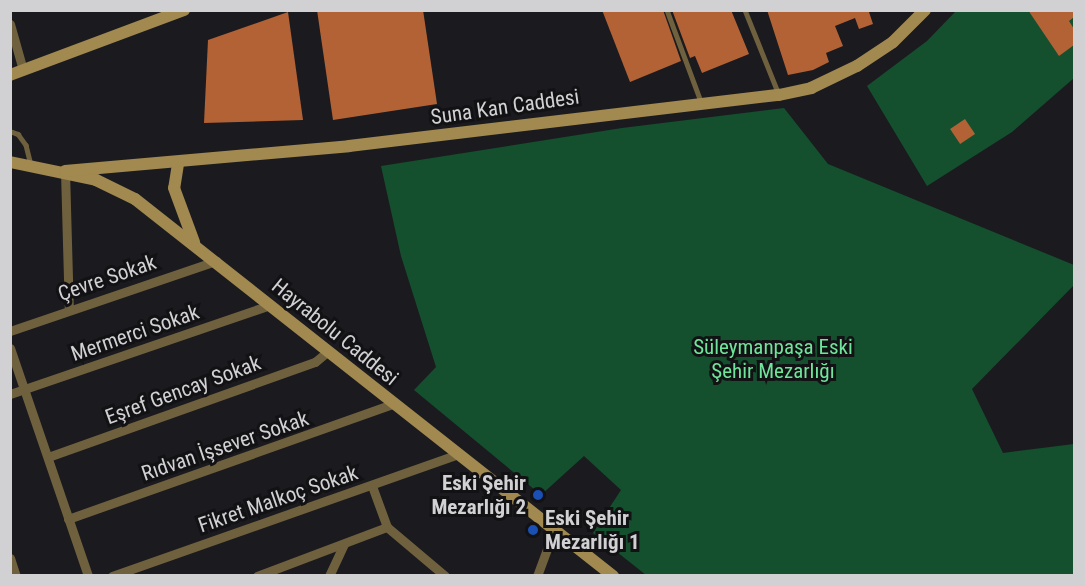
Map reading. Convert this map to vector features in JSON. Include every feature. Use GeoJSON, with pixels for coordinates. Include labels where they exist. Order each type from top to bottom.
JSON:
{"type":"FeatureCollection","features":[{"type":"Feature","properties":{"kind":"street"},"geometry":{"type":"LineString","coordinates":[[10,75],[161,15],[184,10]]}},
{"type":"Feature","properties":{"kind":"street","name":"Suna Kan Caddesi"},"geometry":{"type":"LineString","coordinates":[[65,171],[178,164],[779,95],[811,88],[857,66],[893,42],[925,10]]}},
{"type":"Feature","properties":{"kind":"street"},"geometry":{"type":"LineString","coordinates":[[10,24],[23,70]]}},
{"type":"Feature","properties":{"kind":"street","name":"Hayrabolu Caddesi"},"geometry":{"type":"LineString","coordinates":[[10,162],[65,171],[96,180],[135,199],[194,242],[456,455],[613,576]]}},
{"type":"Feature","properties":{"kind":"street"},"geometry":{"type":"LineString","coordinates":[[178,164],[174,188],[194,242]]}},
{"type":"Feature","properties":{"kind":"street"},"geometry":{"type":"LineString","coordinates":[[65,171],[69,310]]}},
{"type":"Feature","properties":{"kind":"street","name":"Çevre Sokak"},"geometry":{"type":"LineString","coordinates":[[10,331],[216,261]]}},
{"type":"Feature","properties":{"kind":"street","name":"Mermerci Sokak"},"geometry":{"type":"LineString","coordinates":[[10,394],[270,305]]}},
{"type":"Feature","properties":{"kind":"street"},"geometry":{"type":"LineString","coordinates":[[10,348],[88,576]]}},
{"type":"Feature","properties":{"kind":"street","name":"Eşref Gencay Sokak"},"geometry":{"type":"LineString","coordinates":[[48,457],[315,362],[327,352]]}},
{"type":"Feature","properties":{"kind":"street","name":"Rıdvan İşsever Sokak"},"geometry":{"type":"LineString","coordinates":[[68,519],[393,404]]}},
{"type":"Feature","properties":{"kind":"street","name":"Fikret Malkoç Sokak"},"geometry":{"type":"LineString","coordinates":[[112,576],[456,455]]}},
{"type":"Feature","properties":{"kind":"street"},"geometry":{"type":"LineString","coordinates":[[372,486],[387,527],[433,571],[445,576]]}},
{"type":"Feature","properties":{"kind":"street"},"geometry":{"type":"LineString","coordinates":[[257,576],[387,527]]}},
{"type":"Feature","properties":{"kind":"street"},"geometry":{"type":"LineString","coordinates":[[537,576],[555,530]]}},
{"type":"Feature","properties":{"kind":"street"},"geometry":{"type":"LineString","coordinates":[[329,576],[344,544]]}},
{"type":"Feature","properties":{"kind":"street"},"geometry":{"type":"LineString","coordinates":[[10,558],[16,576]]}},
{"type":"Feature","properties":{"kind":"lane"},"geometry":{"type":"LineString","coordinates":[[667,10],[702,104]]}},
{"type":"Feature","properties":{"kind":"lane"},"geometry":{"type":"LineString","coordinates":[[745,10],[779,95]]}},
{"type":"Feature","properties":{"kind":"lane"},"geometry":{"type":"LineString","coordinates":[[10,131],[18,134],[26,146],[31,165]]}},
{"type":"Feature","properties":{"kind":"green space"},"geometry":{"type":"Polygon","coordinates":[[[956,11],[1074,11],[1074,78],[1012,132],[927,186],[867,86],[927,41],[956,11]]]}},
{"type":"Feature","properties":{"kind":"green space","name":"Süleymanpaşa Eski Şehir Mezarlığı"},"geometry":{"type":"Polygon","coordinates":[[[784,108],[828,164],[1074,265],[1074,285],[972,389],[1003,453],[1074,444],[1074,575],[646,575],[593,533],[621,490],[584,456],[541,495],[414,390],[436,367],[401,256],[381,166],[622,128],[784,108]]]}},
{"type":"Feature","properties":{"kind":"building"},"geometry":{"type":"Polygon","coordinates":[[[317,10],[423,10],[437,104],[333,120],[317,10]]]}},
{"type":"Feature","properties":{"kind":"building"},"geometry":{"type":"Polygon","coordinates":[[[602,10],[663,10],[681,61],[630,82],[602,10]]]}},
{"type":"Feature","properties":{"kind":"building"},"geometry":{"type":"Polygon","coordinates":[[[672,10],[731,10],[749,54],[702,73],[695,56],[690,58],[672,10]]]}},
{"type":"Feature","properties":{"kind":"building"},"geometry":{"type":"Polygon","coordinates":[[[767,10],[872,10],[869,12],[873,24],[859,29],[855,18],[835,26],[843,46],[826,53],[829,62],[813,70],[788,75],[767,10]]]}},
{"type":"Feature","properties":{"kind":"building"},"geometry":{"type":"Polygon","coordinates":[[[1028,10],[1074,10],[1074,17],[1069,21],[1074,29],[1074,45],[1059,56],[1028,10]]]}},
{"type":"Feature","properties":{"kind":"building"},"geometry":{"type":"Polygon","coordinates":[[[288,12],[303,120],[204,123],[208,40],[288,12]]]}},
{"type":"Feature","properties":{"kind":"building"},"geometry":{"type":"Polygon","coordinates":[[[965,119],[975,134],[960,144],[950,129],[965,119]]]}},
{"type":"Feature","properties":{"kind":"place","name":"Eski Şehir Mezarlığı 2"},"geometry":{"type":"Point","coordinates":[538,495]}},
{"type":"Feature","properties":{"kind":"place","name":"Eski Şehir Mezarlığı 1"},"geometry":{"type":"Point","coordinates":[533,530]}}]}
